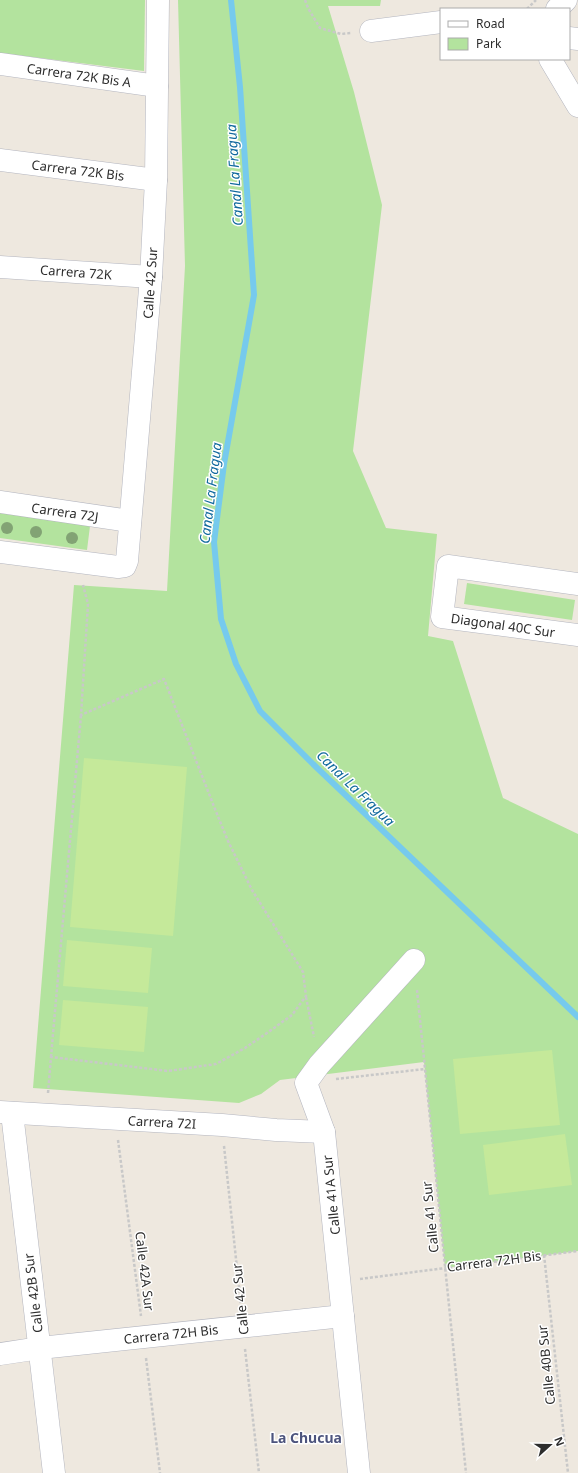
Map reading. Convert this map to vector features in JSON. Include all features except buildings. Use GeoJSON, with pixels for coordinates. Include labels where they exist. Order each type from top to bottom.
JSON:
{"type":"FeatureCollection","features":[{"type":"Feature","properties":{"kind":"street","name":"Calle 42 Sur"},"geometry":{"type":"LineString","coordinates":[[78,563],[118,567],[125,566],[127,561],[151,277],[156,180],[158,0]]}},
{"type":"Feature","properties":{"kind":"street"},"geometry":{"type":"LineString","coordinates":[[558,8],[566,0]]}},
{"type":"Feature","properties":{"kind":"street"},"geometry":{"type":"LineString","coordinates":[[371,31],[440,22]]}},
{"type":"Feature","properties":{"kind":"street"},"geometry":{"type":"LineString","coordinates":[[551,60],[578,106]]}},
{"type":"Feature","properties":{"kind":"street","name":"Carrera 72K Bis A"},"geometry":{"type":"LineString","coordinates":[[0,64],[157,86]]}},
{"type":"Feature","properties":{"kind":"street","name":"Carrera 72K Bis"},"geometry":{"type":"LineString","coordinates":[[0,160],[156,180]]}},
{"type":"Feature","properties":{"kind":"street","name":"Carrera 72K"},"geometry":{"type":"LineString","coordinates":[[0,267],[151,277]]}},
{"type":"Feature","properties":{"kind":"street","name":"Carrera 72J"},"geometry":{"type":"LineString","coordinates":[[0,502],[130,521]]}},
{"type":"Feature","properties":{"kind":"street"},"geometry":{"type":"LineString","coordinates":[[0,552],[78,563]]}},
{"type":"Feature","properties":{"kind":"street","name":"Diagonal 40C Sur"},"geometry":{"type":"LineString","coordinates":[[578,584],[448,566],[442,616],[578,635]]}},
{"type":"Feature","properties":{"kind":"street"},"geometry":{"type":"LineString","coordinates":[[306,1083],[319,1065],[414,960]]}},
{"type":"Feature","properties":{"kind":"street","name":"Calle 41A Sur"},"geometry":{"type":"LineString","coordinates":[[306,1083],[324,1132],[358,1473]]}},
{"type":"Feature","properties":{"kind":"street","name":"Carrera 72I"},"geometry":{"type":"LineString","coordinates":[[6,1112],[324,1132]]}},
{"type":"Feature","properties":{"kind":"street","name":"Calle 42B Sur"},"geometry":{"type":"LineString","coordinates":[[6,1112],[40,1348],[54,1473]]}},
{"type":"Feature","properties":{"kind":"street","name":"Carrera 72H Bis"},"geometry":{"type":"LineString","coordinates":[[0,1354],[40,1348],[343,1316]]}},
{"type":"Feature","properties":{"kind":"path"},"geometry":{"type":"LineString","coordinates":[[305,0],[320,28],[341,34],[371,31]]}},
{"type":"Feature","properties":{"kind":"path"},"geometry":{"type":"LineString","coordinates":[[528,8],[536,0]]}},
{"type":"Feature","properties":{"kind":"path"},"geometry":{"type":"LineString","coordinates":[[45,1114],[81,715],[88,604],[78,563]]}},
{"type":"Feature","properties":{"kind":"path"},"geometry":{"type":"LineString","coordinates":[[81,715],[164,680],[228,841],[252,890],[281,939],[303,972],[319,1065]]}},
{"type":"Feature","properties":{"kind":"path","name":"Calle 41 Sur"},"geometry":{"type":"LineString","coordinates":[[414,960],[466,1473]]}},
{"type":"Feature","properties":{"kind":"path"},"geometry":{"type":"LineString","coordinates":[[51,1057],[168,1071],[216,1064],[245,1048],[292,1015],[306,996]]}},
{"type":"Feature","properties":{"kind":"path"},"geometry":{"type":"LineString","coordinates":[[306,1083],[425,1069]]}},
{"type":"Feature","properties":{"kind":"path","name":"Calle 42A Sur"},"geometry":{"type":"LineString","coordinates":[[115,1119],[160,1473]]}},
{"type":"Feature","properties":{"kind":"path","name":"Calle 42 Sur"},"geometry":{"type":"LineString","coordinates":[[222,1125],[259,1473]]}},
{"type":"Feature","properties":{"kind":"path","name":"Carrera 72H Bis"},"geometry":{"type":"LineString","coordinates":[[339,1282],[578,1251]]}},
{"type":"Feature","properties":{"kind":"path","name":"Calle 40B Sur"},"geometry":{"type":"LineString","coordinates":[[544,1255],[568,1473]]}},
{"type":"Feature","properties":{"kind":"green space"},"geometry":{"type":"Polygon","coordinates":[[[0,0],[145,0],[144,71],[0,53],[0,0]]]}},
{"type":"Feature","properties":{"kind":"green space"},"geometry":{"type":"Polygon","coordinates":[[[178,0],[381,0],[380,6],[328,6],[354,92],[382,205],[353,451],[386,528],[437,534],[428,636],[453,641],[503,798],[578,834],[578,1251],[445,1268],[424,1062],[280,1080],[261,1094],[239,1103],[33,1088],[74,585],[167,591],[185,266],[178,0]]]}},
{"type":"Feature","properties":{"kind":"green space"},"geometry":{"type":"Polygon","coordinates":[[[0,513],[90,526],[87,550],[0,538],[0,513]]]}},
{"type":"Feature","properties":{"kind":"green space"},"geometry":{"type":"Polygon","coordinates":[[[467,583],[575,600],[572,620],[464,604],[467,583]]]}},
{"type":"Feature","properties":{"kind":"green space"},"geometry":{"type":"Polygon","coordinates":[[[84,758],[187,767],[173,936],[70,927],[84,758]]]}},
{"type":"Feature","properties":{"kind":"green space"},"geometry":{"type":"Polygon","coordinates":[[[67,940],[152,948],[148,993],[63,986],[67,940]]]}},
{"type":"Feature","properties":{"kind":"green space"},"geometry":{"type":"Polygon","coordinates":[[[63,1000],[148,1007],[144,1052],[59,1045],[63,1000]]]}},
{"type":"Feature","properties":{"kind":"green space"},"geometry":{"type":"Polygon","coordinates":[[[552,1050],[560,1125],[460,1134],[453,1059],[552,1050]]]}},
{"type":"Feature","properties":{"kind":"green space"},"geometry":{"type":"Polygon","coordinates":[[[565,1134],[572,1185],[489,1195],[483,1145],[565,1134]]]}},
{"type":"Feature","properties":{"kind":"waterway","name":"Canal La Fragua"},"geometry":{"type":"LineString","coordinates":[[231,0],[240,87],[254,295],[224,464],[214,542],[221,619],[236,664],[260,711],[313,764],[578,1017]]}},
{"type":"Feature","properties":{"kind":"district","name":"La Chucua"},"geometry":{"type":"Point","coordinates":[306,1437]}}]}
